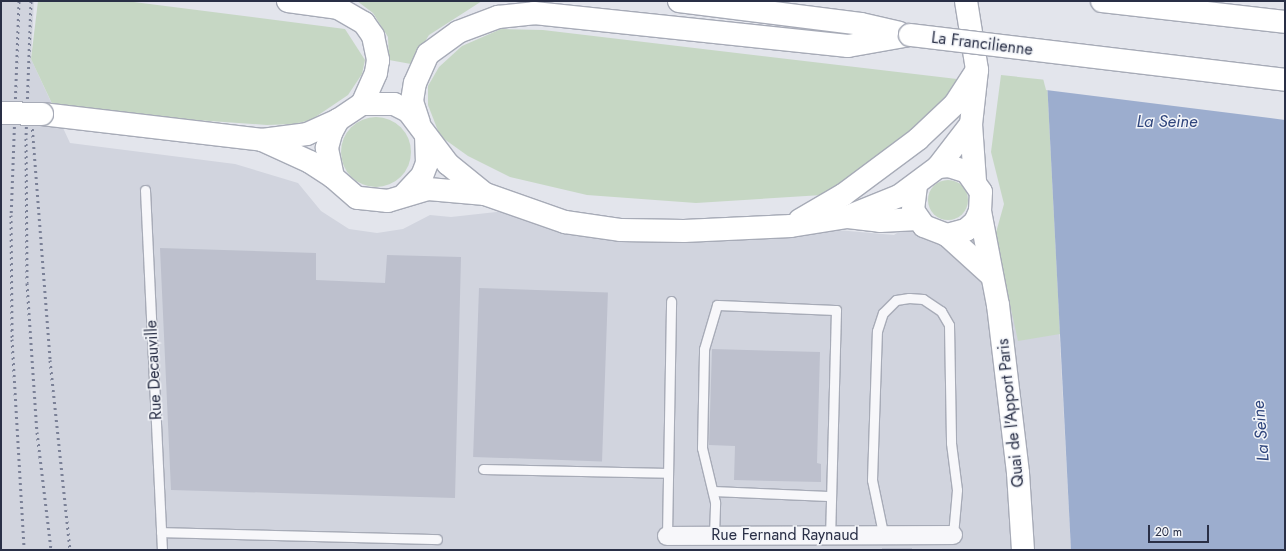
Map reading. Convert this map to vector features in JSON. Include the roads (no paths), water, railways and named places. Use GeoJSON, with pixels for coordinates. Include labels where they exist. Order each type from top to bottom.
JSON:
{"type":"FeatureCollection","features":[{"type":"Feature","properties":{"kind":"main road"},"geometry":{"type":"LineString","coordinates":[[288,1],[338,8],[352,14],[369,30],[378,60],[362,104]]}},
{"type":"Feature","properties":{"kind":"main road","name":"La Francilienne"},"geometry":{"type":"LineString","coordinates":[[679,1],[861,24],[910,35],[1285,80]]}},
{"type":"Feature","properties":{"kind":"main road"},"geometry":{"type":"LineString","coordinates":[[916,185],[912,198],[918,220],[935,233],[947,235],[966,230],[980,211],[981,192],[975,181],[971,124],[978,70],[966,1]]}},
{"type":"Feature","properties":{"kind":"main road"},"geometry":{"type":"LineString","coordinates":[[1115,2],[1285,22]]}},
{"type":"Feature","properties":{"kind":"main road"},"geometry":{"type":"LineString","coordinates":[[404,195],[414,187],[425,170],[428,150],[412,101],[415,83],[428,54],[458,32],[498,17],[534,13],[848,46],[910,35]]}},
{"type":"Feature","properties":{"kind":"main road"},"geometry":{"type":"LineString","coordinates":[[791,226],[843,195],[918,139],[955,104],[978,70]]}},
{"type":"Feature","properties":{"kind":"main road"},"geometry":{"type":"LineString","coordinates":[[1,113],[42,114],[262,140],[307,134],[338,120],[362,104],[394,104],[422,130],[448,164],[485,194]]}},
{"type":"Feature","properties":{"kind":"main road"},"geometry":{"type":"LineString","coordinates":[[333,176],[327,148],[338,120]]}},
{"type":"Feature","properties":{"kind":"main road"},"geometry":{"type":"LineString","coordinates":[[262,140],[310,162],[333,176],[352,195],[372,202],[428,189],[485,194],[566,222],[621,230],[684,231],[791,226],[847,217],[899,196],[916,185],[938,167],[971,124]]}},
{"type":"Feature","properties":{"kind":"main road"},"geometry":{"type":"LineString","coordinates":[[938,167],[956,167],[975,181]]}},
{"type":"Feature","properties":{"kind":"main road","name":"Quai de l'Apport Paris"},"geometry":{"type":"LineString","coordinates":[[980,211],[992,276],[1018,473],[1023,550]]}},
{"type":"Feature","properties":{"kind":"main road"},"geometry":{"type":"LineString","coordinates":[[847,217],[880,221],[918,220]]}},
{"type":"Feature","properties":{"kind":"main road"},"geometry":{"type":"LineString","coordinates":[[947,235],[992,276]]}},
{"type":"Feature","properties":{"kind":"street","name":"Rue Fernand Raynaud"},"geometry":{"type":"LineString","coordinates":[[667,536],[714,535],[830,538],[883,533],[927,542],[953,535]]}},
{"type":"Feature","properties":{"kind":"lane","name":"Rue Decauville"},"geometry":{"type":"LineString","coordinates":[[145,190],[162,550]]}},
{"type":"Feature","properties":{"kind":"lane"},"geometry":{"type":"LineString","coordinates":[[883,533],[872,480],[877,331],[883,313],[896,300],[909,298],[924,299],[941,311],[949,325],[951,443],[957,490],[953,535]]}},
{"type":"Feature","properties":{"kind":"lane"},"geometry":{"type":"LineString","coordinates":[[667,536],[671,301]]}},
{"type":"Feature","properties":{"kind":"lane"},"geometry":{"type":"LineString","coordinates":[[714,535],[713,491],[702,448],[704,349],[718,305],[836,310],[828,496],[830,538]]}},
{"type":"Feature","properties":{"kind":"lane"},"geometry":{"type":"LineString","coordinates":[[483,469],[668,473]]}},
{"type":"Feature","properties":{"kind":"lane"},"geometry":{"type":"LineString","coordinates":[[713,491],[828,496]]}},
{"type":"Feature","properties":{"kind":"lane"},"geometry":{"type":"LineString","coordinates":[[161,532],[437,538]]}},
{"type":"Feature","properties":{"kind":"water","name":"La Seine"},"geometry":{"type":"Polygon","coordinates":[[[1285,1],[1285,550],[1071,550],[1047,80],[1285,1]]]}},
{"type":"Feature","properties":{"kind":"railway"},"geometry":{"type":"LineString","coordinates":[[19,1],[11,215],[12,339],[24,550]]}},
{"type":"Feature","properties":{"kind":"railway"},"geometry":{"type":"LineString","coordinates":[[31,1],[26,138],[27,283],[37,432],[51,550]]}},
{"type":"Feature","properties":{"kind":"railway"},"geometry":{"type":"LineString","coordinates":[[31,111],[50,360],[70,550]]}}]}
